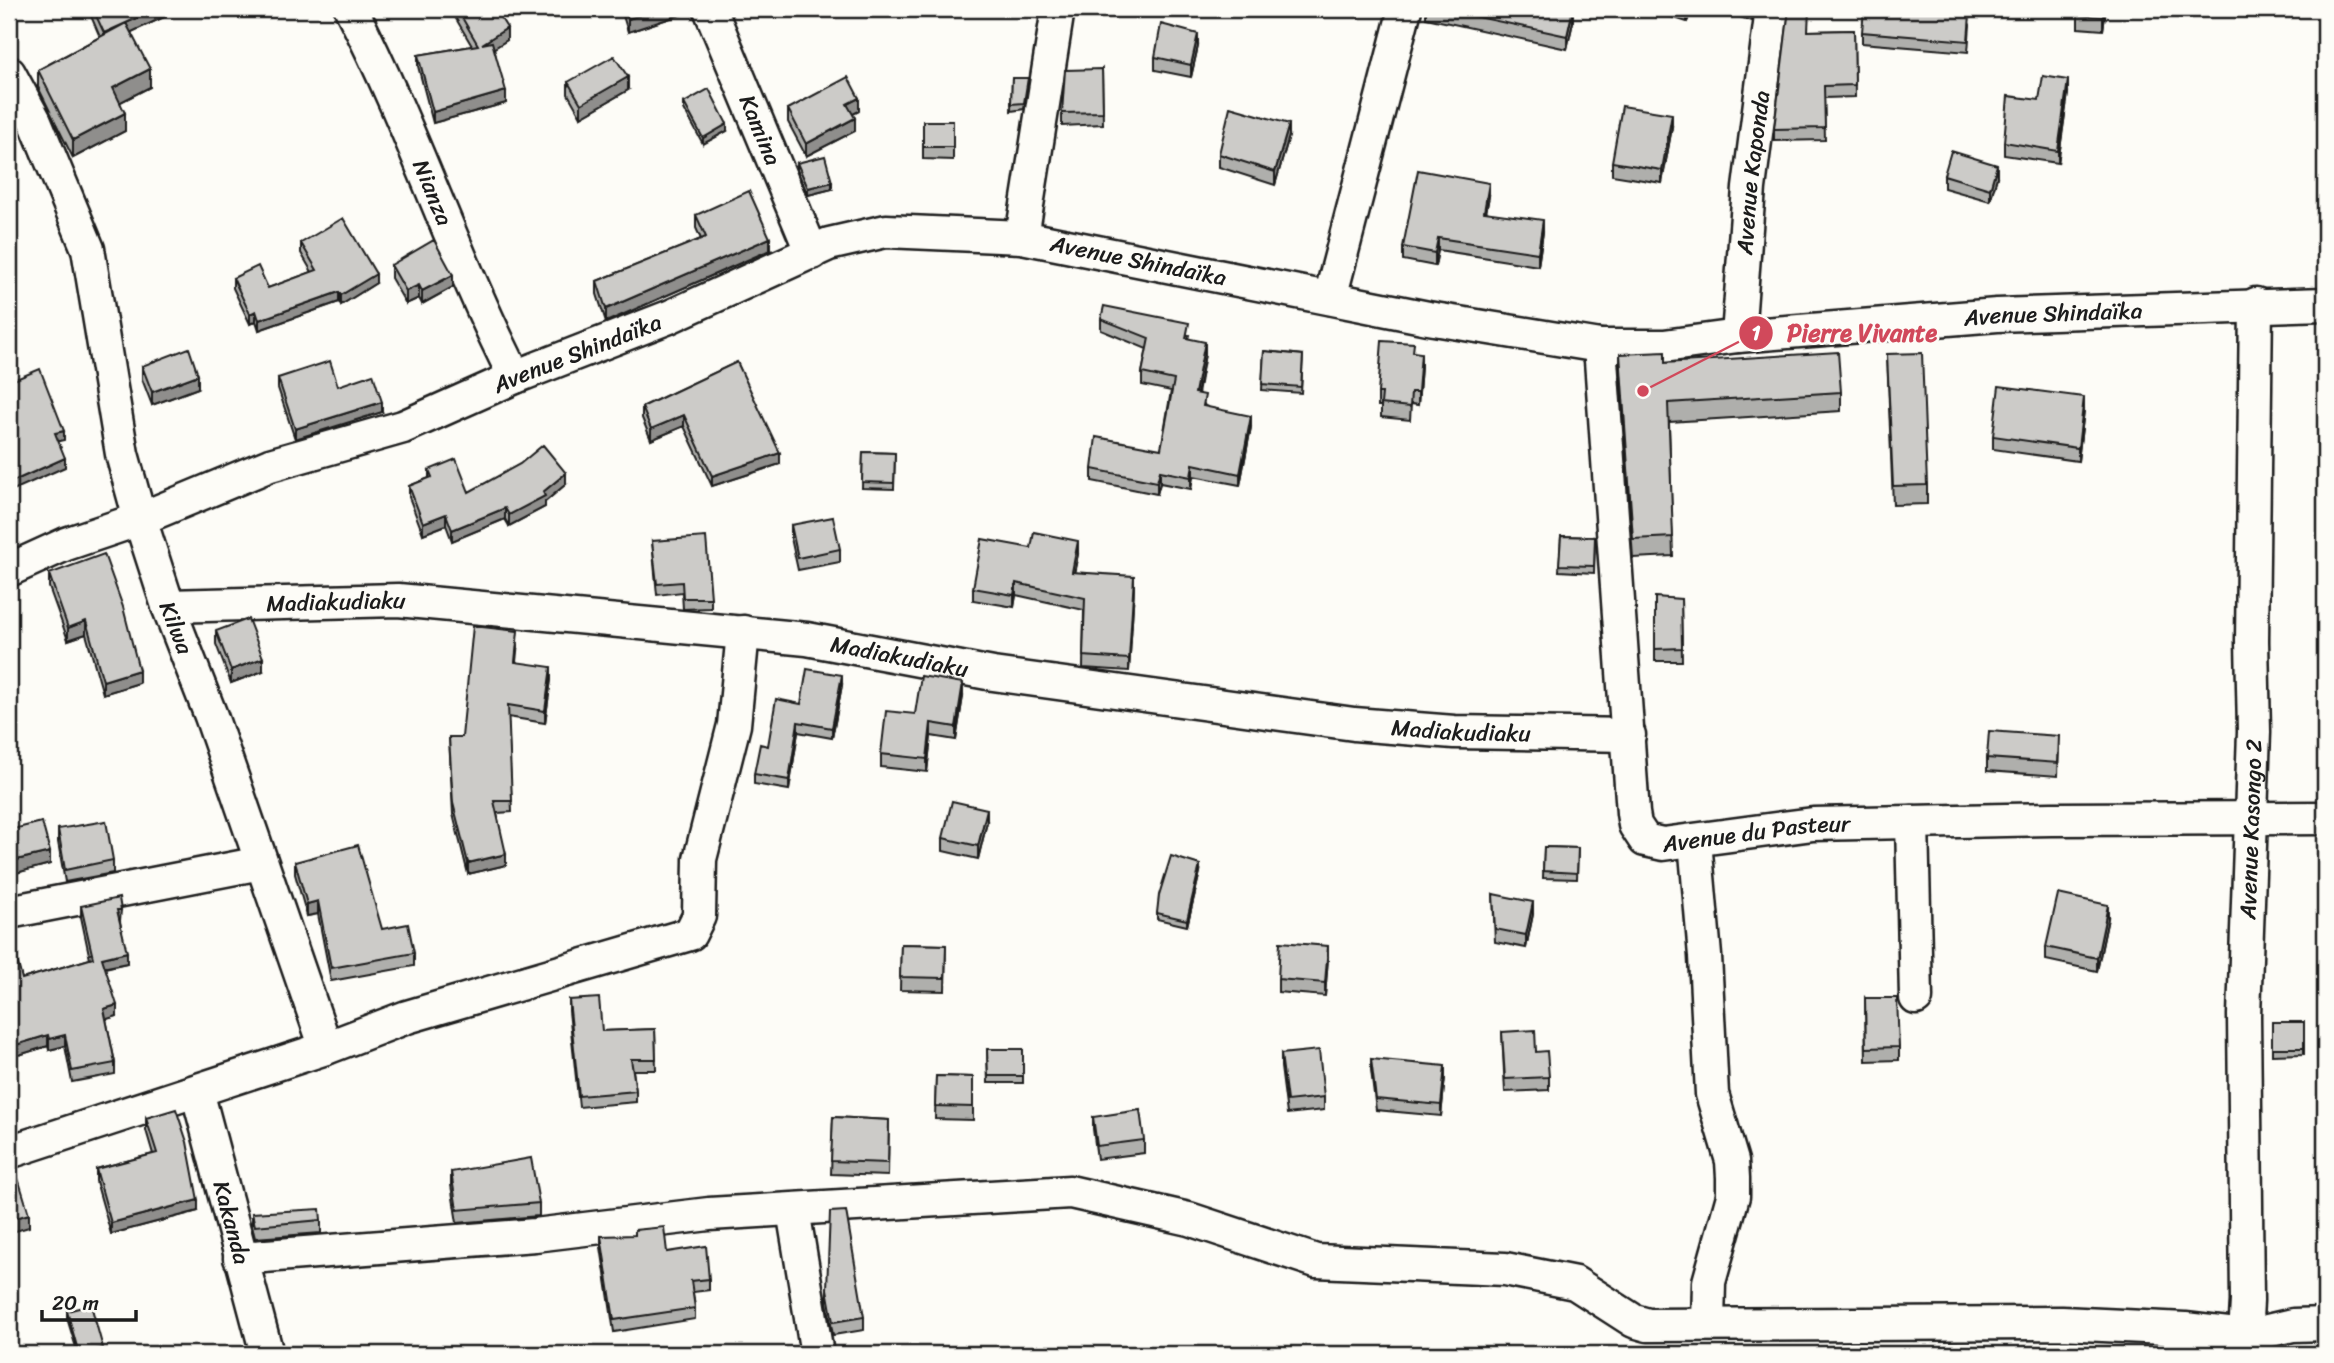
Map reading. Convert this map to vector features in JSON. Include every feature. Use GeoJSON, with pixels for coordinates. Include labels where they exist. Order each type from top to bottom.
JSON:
{"type":"FeatureCollection","features":[{"type":"Feature","properties":{"kind":"street","name":"Nianza"},"geometry":{"type":"LineString","coordinates":[[351,9],[383,70],[482,313],[515,377]]}},
{"type":"Feature","properties":{"kind":"street","name":"Kamina"},"geometry":{"type":"LineString","coordinates":[[710,9],[812,253]]}},
{"type":"Feature","properties":{"kind":"street"},"geometry":{"type":"LineString","coordinates":[[1022,237],[1058,9]]}},
{"type":"Feature","properties":{"kind":"street"},"geometry":{"type":"LineString","coordinates":[[1330,298],[1405,9]]}},
{"type":"Feature","properties":{"kind":"street","name":"Avenue Kaponda"},"geometry":{"type":"LineString","coordinates":[[1738,336],[1749,188],[1772,9]]}},
{"type":"Feature","properties":{"kind":"street","name":"Kilwa"},"geometry":{"type":"LineString","coordinates":[[9,73],[35,121],[88,249],[122,454],[141,519],[168,606],[211,716],[326,1048]]}},
{"type":"Feature","properties":{"kind":"street","name":"Avenue Shindaïka"},"geometry":{"type":"LineString","coordinates":[[9,570],[66,544],[141,519],[270,465],[402,427],[515,377],[669,317],[812,253],[860,235],[886,231],[1022,237],[1330,298],[1600,346],[1664,346],[1738,336],[1997,315],[2256,304],[2325,304]]}},
{"type":"Feature","properties":{"kind":"street","name":"Avenue Kasongo 2"},"geometry":{"type":"LineString","coordinates":[[2244,1345],[2244,1015],[2254,732],[2252,641],[2256,304]]}},
{"type":"Feature","properties":{"kind":"street","name":"Avenue du Pasteur"},"geometry":{"type":"LineString","coordinates":[[1600,346],[1633,813],[1638,831],[1645,839],[1656,844],[1695,841],[1813,824],[2052,819],[2325,818]]}},
{"type":"Feature","properties":{"kind":"street","name":"Madiakudiaku"},"geometry":{"type":"LineString","coordinates":[[168,606],[398,600],[807,639],[993,674],[1150,698],[1354,723],[1492,734],[1629,735]]}},
{"type":"Feature","properties":{"kind":"street"},"geometry":{"type":"LineString","coordinates":[[9,1152],[326,1048],[407,1017],[690,934],[699,916],[700,859],[734,725],[743,632]]}},
{"type":"Feature","properties":{"kind":"street"},"geometry":{"type":"LineString","coordinates":[[1912,822],[1916,998]]}},
{"type":"Feature","properties":{"kind":"street"},"geometry":{"type":"LineString","coordinates":[[1695,841],[1706,956],[1712,1094],[1732,1161],[1733,1178],[1733,1196],[1709,1282],[1708,1324]]}},
{"type":"Feature","properties":{"kind":"street"},"geometry":{"type":"LineString","coordinates":[[9,912],[261,863]]}},
{"type":"Feature","properties":{"kind":"street","name":"Kakanda"},"geometry":{"type":"LineString","coordinates":[[197,1091],[263,1353]]}},
{"type":"Feature","properties":{"kind":"street"},"geometry":{"type":"LineString","coordinates":[[240,1258],[535,1235],[709,1214],[1070,1192],[1189,1219],[1316,1261],[1505,1269],[1575,1283],[1634,1321],[1648,1325],[2062,1323],[2185,1329],[2244,1345],[2293,1325],[2325,1324]]}},
{"type":"Feature","properties":{"kind":"street"},"geometry":{"type":"LineString","coordinates":[[793,1210],[817,1354]]}},
{"type":"Feature","properties":{"kind":"building"},"geometry":{"type":"Polygon","coordinates":[[[93,9],[157,9],[104,33],[93,9]]]}},
{"type":"Feature","properties":{"kind":"building"},"geometry":{"type":"Polygon","coordinates":[[[457,9],[495,9],[507,28],[482,44],[492,42],[506,91],[433,112],[418,55],[478,45],[457,9]]]}},
{"type":"Feature","properties":{"kind":"building"},"geometry":{"type":"Polygon","coordinates":[[[625,9],[660,9],[628,19],[625,9]]]}},
{"type":"Feature","properties":{"kind":"building"},"geometry":{"type":"Polygon","coordinates":[[[1441,9],[1573,9],[1567,36],[1441,9]]]}},
{"type":"Feature","properties":{"kind":"building"},"geometry":{"type":"Polygon","coordinates":[[[1789,9],[1809,9],[1808,31],[1854,30],[1855,85],[1824,86],[1825,128],[1774,129],[1789,9]]]}},
{"type":"Feature","properties":{"kind":"building"},"geometry":{"type":"Polygon","coordinates":[[[1864,9],[1964,9],[1963,13],[1970,14],[1968,41],[1862,32],[1864,9]]]}},
{"type":"Feature","properties":{"kind":"building"},"geometry":{"type":"Polygon","coordinates":[[[2078,9],[2104,9],[2103,17],[2078,15],[2078,9]]]}},
{"type":"Feature","properties":{"kind":"building"},"geometry":{"type":"Polygon","coordinates":[[[126,23],[150,69],[113,88],[125,113],[73,140],[38,70],[126,23]]]}},
{"type":"Feature","properties":{"kind":"building"},"geometry":{"type":"Polygon","coordinates":[[[1161,24],[1198,34],[1191,65],[1155,57],[1161,24]]]}},
{"type":"Feature","properties":{"kind":"building"},"geometry":{"type":"Polygon","coordinates":[[[614,56],[628,77],[581,104],[568,82],[614,56]]]}},
{"type":"Feature","properties":{"kind":"building"},"geometry":{"type":"Polygon","coordinates":[[[1102,69],[1103,112],[1062,113],[1065,70],[1102,69]]]}},
{"type":"Feature","properties":{"kind":"building"},"geometry":{"type":"Polygon","coordinates":[[[2043,76],[2068,80],[2058,151],[2004,142],[2008,96],[2039,100],[2043,76]]]}},
{"type":"Feature","properties":{"kind":"building"},"geometry":{"type":"Polygon","coordinates":[[[848,77],[859,98],[847,104],[855,118],[806,144],[788,109],[848,77]]]}},
{"type":"Feature","properties":{"kind":"building"},"geometry":{"type":"Polygon","coordinates":[[[1012,78],[1028,78],[1024,103],[1011,104],[1012,78]]]}},
{"type":"Feature","properties":{"kind":"building"},"geometry":{"type":"Polygon","coordinates":[[[709,89],[727,124],[703,138],[684,103],[709,89]]]}},
{"type":"Feature","properties":{"kind":"building"},"geometry":{"type":"Polygon","coordinates":[[[1622,106],[1672,114],[1662,170],[1612,162],[1622,106]]]}},
{"type":"Feature","properties":{"kind":"building"},"geometry":{"type":"Polygon","coordinates":[[[1230,107],[1289,124],[1275,172],[1219,154],[1230,107]]]}},
{"type":"Feature","properties":{"kind":"building"},"geometry":{"type":"Polygon","coordinates":[[[923,121],[953,121],[953,147],[923,147],[923,121]]]}},
{"type":"Feature","properties":{"kind":"building"},"geometry":{"type":"Polygon","coordinates":[[[1951,151],[1997,165],[1990,189],[1944,175],[1951,151]]]}},
{"type":"Feature","properties":{"kind":"building"},"geometry":{"type":"Polygon","coordinates":[[[825,156],[832,182],[808,188],[797,163],[825,156]]]}},
{"type":"Feature","properties":{"kind":"building"},"geometry":{"type":"Polygon","coordinates":[[[1418,170],[1489,183],[1484,212],[1543,220],[1538,253],[1438,238],[1435,253],[1403,247],[1418,170]]]}},
{"type":"Feature","properties":{"kind":"building"},"geometry":{"type":"Polygon","coordinates":[[[749,191],[770,238],[606,309],[597,281],[706,237],[696,215],[749,191]]]}},
{"type":"Feature","properties":{"kind":"building"},"geometry":{"type":"Polygon","coordinates":[[[343,218],[376,274],[341,295],[339,292],[259,320],[256,311],[250,314],[233,278],[258,266],[268,288],[317,270],[301,243],[343,218]]]}},
{"type":"Feature","properties":{"kind":"building"},"geometry":{"type":"Polygon","coordinates":[[[434,240],[453,275],[422,291],[419,285],[406,291],[391,265],[434,240]]]}},
{"type":"Feature","properties":{"kind":"building"},"geometry":{"type":"Polygon","coordinates":[[[1104,306],[1189,323],[1186,338],[1205,342],[1195,393],[1205,395],[1203,406],[1251,416],[1240,474],[1193,464],[1191,477],[1160,471],[1157,482],[1092,469],[1096,437],[1161,449],[1174,380],[1142,373],[1149,338],[1101,319],[1104,306]]]}},
{"type":"Feature","properties":{"kind":"building"},"geometry":{"type":"Polygon","coordinates":[[[1382,341],[1414,343],[1413,352],[1421,353],[1418,392],[1411,392],[1410,407],[1381,404],[1382,393],[1378,393],[1382,341]]]}},
{"type":"Feature","properties":{"kind":"building"},"geometry":{"type":"Polygon","coordinates":[[[189,348],[198,375],[152,392],[142,366],[189,348]]]}},
{"type":"Feature","properties":{"kind":"building"},"geometry":{"type":"Polygon","coordinates":[[[1264,351],[1303,355],[1301,387],[1262,384],[1264,351]]]}},
{"type":"Feature","properties":{"kind":"building"},"geometry":{"type":"Polygon","coordinates":[[[1665,352],[1665,363],[1838,352],[1841,392],[1668,403],[1673,537],[1633,539],[1620,354],[1665,352]]]}},
{"type":"Feature","properties":{"kind":"building"},"geometry":{"type":"Polygon","coordinates":[[[1922,353],[1927,485],[1893,486],[1887,354],[1922,353]]]}},
{"type":"Feature","properties":{"kind":"building"},"geometry":{"type":"Polygon","coordinates":[[[330,361],[338,386],[373,374],[382,402],[295,429],[278,378],[330,361]]]}},
{"type":"Feature","properties":{"kind":"building"},"geometry":{"type":"Polygon","coordinates":[[[737,362],[780,453],[712,476],[684,415],[651,429],[642,407],[737,362]]]}},
{"type":"Feature","properties":{"kind":"building"},"geometry":{"type":"Polygon","coordinates":[[[40,369],[64,431],[55,433],[65,458],[9,483],[9,382],[40,369]]]}},
{"type":"Feature","properties":{"kind":"building"},"geometry":{"type":"Polygon","coordinates":[[[1999,386],[2084,397],[2078,448],[1993,436],[1999,386]]]}},
{"type":"Feature","properties":{"kind":"building"},"geometry":{"type":"Polygon","coordinates":[[[543,445],[566,473],[543,492],[545,496],[509,515],[505,508],[452,530],[446,514],[423,523],[409,486],[432,477],[429,470],[456,459],[469,492],[520,464],[543,445]]]}},
{"type":"Feature","properties":{"kind":"building"},"geometry":{"type":"Polygon","coordinates":[[[863,452],[895,453],[894,483],[862,482],[863,452]]]}},
{"type":"Feature","properties":{"kind":"building"},"geometry":{"type":"Polygon","coordinates":[[[833,517],[840,549],[798,558],[791,525],[833,517]]]}},
{"type":"Feature","properties":{"kind":"building"},"geometry":{"type":"Polygon","coordinates":[[[1034,532],[1078,541],[1072,572],[1134,576],[1129,659],[1083,656],[1085,598],[1016,583],[1014,595],[973,588],[982,539],[1031,548],[1034,532]]]}},
{"type":"Feature","properties":{"kind":"building"},"geometry":{"type":"Polygon","coordinates":[[[1561,536],[1595,537],[1594,566],[1559,565],[1561,536]]]}},
{"type":"Feature","properties":{"kind":"building"},"geometry":{"type":"Polygon","coordinates":[[[706,537],[711,598],[683,598],[682,582],[657,584],[652,541],[706,537]]]}},
{"type":"Feature","properties":{"kind":"building"},"geometry":{"type":"Polygon","coordinates":[[[104,554],[123,607],[139,670],[103,681],[86,621],[68,628],[49,574],[104,554]]]}},
{"type":"Feature","properties":{"kind":"building"},"geometry":{"type":"Polygon","coordinates":[[[1655,597],[1681,599],[1682,648],[1655,649],[1655,597]]]}},
{"type":"Feature","properties":{"kind":"building"},"geometry":{"type":"Polygon","coordinates":[[[248,619],[263,658],[231,670],[216,631],[248,619]]]}},
{"type":"Feature","properties":{"kind":"building"},"geometry":{"type":"Polygon","coordinates":[[[473,626],[518,631],[515,662],[551,667],[545,711],[508,705],[512,801],[494,801],[506,854],[468,863],[453,803],[449,737],[462,737],[473,626]]]}},
{"type":"Feature","properties":{"kind":"building"},"geometry":{"type":"Polygon","coordinates":[[[807,669],[842,675],[832,728],[798,722],[789,780],[754,774],[760,744],[768,746],[776,699],[801,704],[807,669]]]}},
{"type":"Feature","properties":{"kind":"building"},"geometry":{"type":"Polygon","coordinates":[[[921,676],[963,683],[956,727],[931,723],[927,759],[881,754],[886,711],[915,714],[921,676]]]}},
{"type":"Feature","properties":{"kind":"building"},"geometry":{"type":"Polygon","coordinates":[[[1989,731],[2059,736],[2058,763],[1987,758],[1989,731]]]}},
{"type":"Feature","properties":{"kind":"building"},"geometry":{"type":"Polygon","coordinates":[[[952,801],[987,809],[978,846],[943,838],[952,801]]]}},
{"type":"Feature","properties":{"kind":"building"},"geometry":{"type":"Polygon","coordinates":[[[106,821],[113,860],[65,870],[58,829],[106,821]]]}},
{"type":"Feature","properties":{"kind":"building"},"geometry":{"type":"Polygon","coordinates":[[[42,822],[50,852],[16,860],[14,855],[9,856],[9,830],[42,822]]]}},
{"type":"Feature","properties":{"kind":"building"},"geometry":{"type":"Polygon","coordinates":[[[358,845],[382,929],[408,924],[414,953],[331,968],[318,901],[307,904],[295,862],[358,845]]]}},
{"type":"Feature","properties":{"kind":"building"},"geometry":{"type":"Polygon","coordinates":[[[1544,847],[1578,848],[1577,873],[1543,871],[1544,847]]]}},
{"type":"Feature","properties":{"kind":"building"},"geometry":{"type":"Polygon","coordinates":[[[1171,856],[1200,865],[1187,920],[1157,913],[1159,895],[1171,856]]]}},
{"type":"Feature","properties":{"kind":"building"},"geometry":{"type":"Polygon","coordinates":[[[1493,894],[1533,902],[1526,935],[1495,929],[1493,894]]]}},
{"type":"Feature","properties":{"kind":"building"},"geometry":{"type":"Polygon","coordinates":[[[2058,894],[2108,905],[2097,958],[2046,947],[2058,894]]]}},
{"type":"Feature","properties":{"kind":"building"},"geometry":{"type":"Polygon","coordinates":[[[119,898],[121,910],[117,910],[127,952],[102,958],[117,1005],[104,1009],[115,1063],[72,1071],[65,1035],[49,1039],[48,1035],[9,1047],[9,937],[22,979],[93,958],[81,906],[119,898]]]}},
{"type":"Feature","properties":{"kind":"building"},"geometry":{"type":"Polygon","coordinates":[[[1280,942],[1328,946],[1325,983],[1278,979],[1280,942]]]}},
{"type":"Feature","properties":{"kind":"building"},"geometry":{"type":"Polygon","coordinates":[[[901,944],[946,945],[945,978],[900,977],[901,944]]]}},
{"type":"Feature","properties":{"kind":"building"},"geometry":{"type":"Polygon","coordinates":[[[599,998],[602,1031],[655,1029],[656,1059],[631,1059],[636,1091],[579,1096],[569,1000],[599,998]]]}},
{"type":"Feature","properties":{"kind":"building"},"geometry":{"type":"Polygon","coordinates":[[[1865,998],[1897,998],[1899,1047],[1866,1048],[1865,998]]]}},
{"type":"Feature","properties":{"kind":"building"},"geometry":{"type":"Polygon","coordinates":[[[2272,1022],[2304,1022],[2304,1048],[2272,1048],[2272,1022]]]}},
{"type":"Feature","properties":{"kind":"building"},"geometry":{"type":"Polygon","coordinates":[[[1535,1030],[1536,1052],[1547,1051],[1549,1077],[1505,1079],[1502,1032],[1535,1030]]]}},
{"type":"Feature","properties":{"kind":"building"},"geometry":{"type":"Polygon","coordinates":[[[987,1049],[1023,1049],[1023,1076],[988,1076],[987,1049]]]}},
{"type":"Feature","properties":{"kind":"building"},"geometry":{"type":"Polygon","coordinates":[[[1319,1050],[1324,1097],[1287,1101],[1281,1054],[1319,1050]]]}},
{"type":"Feature","properties":{"kind":"building"},"geometry":{"type":"Polygon","coordinates":[[[1371,1059],[1445,1066],[1441,1105],[1376,1099],[1371,1059]]]}},
{"type":"Feature","properties":{"kind":"building"},"geometry":{"type":"Polygon","coordinates":[[[936,1076],[973,1077],[973,1107],[935,1106],[936,1076]]]}},
{"type":"Feature","properties":{"kind":"building"},"geometry":{"type":"Polygon","coordinates":[[[176,1109],[187,1142],[198,1200],[111,1223],[96,1169],[157,1153],[146,1118],[176,1109]]]}},
{"type":"Feature","properties":{"kind":"building"},"geometry":{"type":"Polygon","coordinates":[[[1140,1110],[1144,1140],[1097,1146],[1093,1117],[1140,1110]]]}},
{"type":"Feature","properties":{"kind":"building"},"geometry":{"type":"Polygon","coordinates":[[[833,1117],[889,1120],[888,1163],[831,1161],[833,1117]]]}},
{"type":"Feature","properties":{"kind":"building"},"geometry":{"type":"Polygon","coordinates":[[[531,1158],[539,1203],[457,1210],[451,1172],[531,1158]]]}},
{"type":"Feature","properties":{"kind":"building"},"geometry":{"type":"Polygon","coordinates":[[[15,1168],[29,1214],[9,1220],[9,1170],[15,1168]]]}},
{"type":"Feature","properties":{"kind":"building"},"geometry":{"type":"Polygon","coordinates":[[[320,1209],[321,1220],[255,1226],[252,1213],[320,1209]]]}},
{"type":"Feature","properties":{"kind":"building"},"geometry":{"type":"Polygon","coordinates":[[[846,1211],[864,1317],[833,1322],[827,1289],[830,1212],[846,1211]]]}},
{"type":"Feature","properties":{"kind":"building"},"geometry":{"type":"Polygon","coordinates":[[[664,1227],[667,1252],[706,1246],[709,1279],[691,1281],[695,1308],[614,1320],[601,1236],[635,1235],[635,1230],[664,1227]]]}},
{"type":"Feature","properties":{"kind":"building"},"geometry":{"type":"Polygon","coordinates":[[[91,1305],[103,1348],[79,1354],[67,1311],[91,1305]]]}},
{"type":"Feature","properties":{"kind":"place","name":"Pierre Vivante"},"geometry":{"type":"Point","coordinates":[1643,391]}}]}
